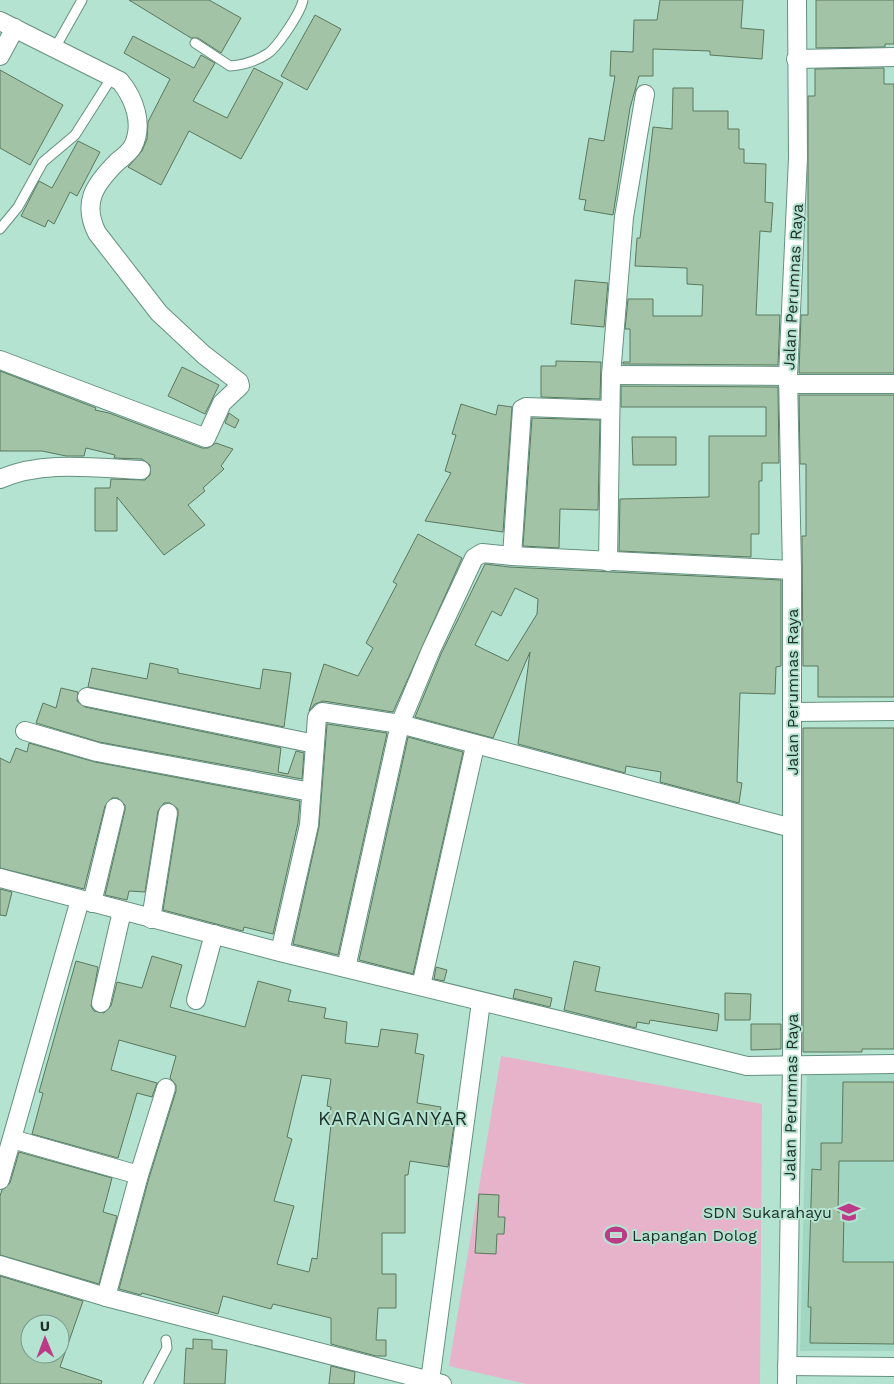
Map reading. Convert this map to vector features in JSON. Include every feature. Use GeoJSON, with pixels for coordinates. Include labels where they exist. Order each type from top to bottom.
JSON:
{"type":"FeatureCollection","features":[{"type":"Feature","properties":{"kind":"street","name":"Jalan Perumnas Raya"},"geometry":{"type":"LineString","coordinates":[[787,1384],[792,1066],[793,712],[788,380],[798,158],[797,0]]}},
{"type":"Feature","properties":{"kind":"street"},"geometry":{"type":"LineString","coordinates":[[0,56],[8,24],[112,77],[120,82],[131,95],[136,110],[136,134],[133,147],[107,172],[93,193],[89,212],[90,219],[97,234],[159,313],[204,354],[239,382],[240,386],[222,403],[206,438],[0,360]]}},
{"type":"Feature","properties":{"kind":"street"},"geometry":{"type":"LineString","coordinates":[[796,59],[894,57]]}},
{"type":"Feature","properties":{"kind":"street"},"geometry":{"type":"LineString","coordinates":[[608,562],[611,375],[624,217],[645,94]]}},
{"type":"Feature","properties":{"kind":"street"},"geometry":{"type":"LineString","coordinates":[[611,375],[894,384]]}},
{"type":"Feature","properties":{"kind":"street"},"geometry":{"type":"LineString","coordinates":[[512,556],[522,409],[526,406],[610,410]]}},
{"type":"Feature","properties":{"kind":"street"},"geometry":{"type":"LineString","coordinates":[[0,479],[13,473],[37,468],[141,470]]}},
{"type":"Feature","properties":{"kind":"street"},"geometry":{"type":"LineString","coordinates":[[346,968],[400,724],[431,650],[474,558],[482,553],[608,562],[792,570]]}},
{"type":"Feature","properties":{"kind":"street"},"geometry":{"type":"LineString","coordinates":[[87,697],[315,744]]}},
{"type":"Feature","properties":{"kind":"street"},"geometry":{"type":"LineString","coordinates":[[793,712],[894,711]]}},
{"type":"Feature","properties":{"kind":"street"},"geometry":{"type":"LineString","coordinates":[[280,952],[309,825],[317,717],[322,712],[400,724],[475,746],[792,828]]}},
{"type":"Feature","properties":{"kind":"street"},"geometry":{"type":"LineString","coordinates":[[25,731],[97,752],[311,792]]}},
{"type":"Feature","properties":{"kind":"street"},"geometry":{"type":"LineString","coordinates":[[421,986],[475,746]]}},
{"type":"Feature","properties":{"kind":"street"},"geometry":{"type":"LineString","coordinates":[[0,1180],[115,808]]}},
{"type":"Feature","properties":{"kind":"street"},"geometry":{"type":"LineString","coordinates":[[151,919],[168,812]]}},
{"type":"Feature","properties":{"kind":"street"},"geometry":{"type":"LineString","coordinates":[[0,878],[280,952],[747,1066],[894,1064]]}},
{"type":"Feature","properties":{"kind":"street"},"geometry":{"type":"LineString","coordinates":[[101,1002],[122,911]]}},
{"type":"Feature","properties":{"kind":"street"},"geometry":{"type":"LineString","coordinates":[[196,1000],[214,934]]}},
{"type":"Feature","properties":{"kind":"street"},"geometry":{"type":"LineString","coordinates":[[0,1265],[106,1297],[436,1383],[481,1002]]}},
{"type":"Feature","properties":{"kind":"street"},"geometry":{"type":"LineString","coordinates":[[106,1297],[139,1175],[166,1088]]}},
{"type":"Feature","properties":{"kind":"street"},"geometry":{"type":"LineString","coordinates":[[12,1139],[139,1175]]}},
{"type":"Feature","properties":{"kind":"street"},"geometry":{"type":"LineString","coordinates":[[786,1366],[894,1367]]}},
{"type":"Feature","properties":{"kind":"lane"},"geometry":{"type":"LineString","coordinates":[[55,48],[82,0]]}},
{"type":"Feature","properties":{"kind":"lane"},"geometry":{"type":"LineString","coordinates":[[195,43],[230,66],[244,64],[268,54],[301,9],[304,0]]}},
{"type":"Feature","properties":{"kind":"lane"},"geometry":{"type":"LineString","coordinates":[[0,229],[18,207],[43,162],[75,135],[112,77]]}},
{"type":"Feature","properties":{"kind":"lane"},"geometry":{"type":"LineString","coordinates":[[148,1384],[167,1348],[166,1340]]}},
{"type":"Feature","properties":{"kind":"shaded area","name":"Lapangan Dolog"},"geometry":{"type":"Polygon","coordinates":[[[501,1056],[762,1104],[760,1384],[526,1384],[449,1366],[501,1056]]]}},
{"type":"Feature","properties":{"kind":"shaded area","name":"SDN Sukarahayu"},"geometry":{"type":"Polygon","coordinates":[[[807,1073],[894,1073],[894,1351],[800,1351],[807,1073]]]}},
{"type":"Feature","properties":{"kind":"building"},"geometry":{"type":"Polygon","coordinates":[[[129,0],[209,0],[241,18],[221,53],[198,38],[191,38],[129,0]]]}},
{"type":"Feature","properties":{"kind":"building"},"geometry":{"type":"Polygon","coordinates":[[[660,0],[743,0],[741,28],[764,30],[762,59],[710,55],[710,51],[653,49],[653,76],[639,76],[630,108],[613,215],[584,210],[586,200],[579,199],[589,138],[604,141],[615,76],[610,76],[611,51],[633,52],[634,20],[657,20],[660,0]]]}},
{"type":"Feature","properties":{"kind":"building"},"geometry":{"type":"Polygon","coordinates":[[[816,0],[894,0],[894,44],[885,44],[885,47],[816,48],[816,0]]]}},
{"type":"Feature","properties":{"kind":"building"},"geometry":{"type":"Polygon","coordinates":[[[315,15],[341,29],[307,90],[281,76],[315,15]]]}},
{"type":"Feature","properties":{"kind":"building"},"geometry":{"type":"Polygon","coordinates":[[[133,36],[194,68],[201,55],[215,63],[193,101],[227,118],[254,68],[283,83],[241,159],[189,131],[161,185],[128,167],[142,151],[147,139],[148,122],[170,79],[124,53],[133,36]]]}},
{"type":"Feature","properties":{"kind":"building"},"geometry":{"type":"Polygon","coordinates":[[[884,68],[884,84],[894,84],[894,373],[799,373],[801,315],[808,315],[808,96],[815,96],[815,69],[884,68]]]}},
{"type":"Feature","properties":{"kind":"building"},"geometry":{"type":"Polygon","coordinates":[[[0,70],[63,105],[30,165],[0,148],[0,70]]]}},
{"type":"Feature","properties":{"kind":"building"},"geometry":{"type":"Polygon","coordinates":[[[673,88],[693,88],[693,111],[728,111],[728,129],[739,129],[739,149],[744,149],[744,163],[766,164],[765,202],[773,203],[771,232],[760,231],[756,315],[780,315],[778,365],[623,364],[623,362],[630,362],[630,329],[625,329],[628,299],[653,299],[653,316],[702,316],[703,285],[687,284],[687,268],[635,266],[637,238],[640,238],[653,127],[672,129],[673,88]]]}},
{"type":"Feature","properties":{"kind":"building"},"geometry":{"type":"Polygon","coordinates":[[[78,141],[100,152],[77,196],[70,192],[54,224],[48,220],[45,227],[21,216],[39,181],[52,188],[78,141]]]}},
{"type":"Feature","properties":{"kind":"building"},"geometry":{"type":"Polygon","coordinates":[[[575,280],[608,283],[604,327],[571,324],[575,280]]]}},
{"type":"Feature","properties":{"kind":"building"},"geometry":{"type":"Polygon","coordinates":[[[556,361],[601,362],[600,399],[541,397],[541,366],[556,366],[556,361]]]}},
{"type":"Feature","properties":{"kind":"building"},"geometry":{"type":"Polygon","coordinates":[[[182,367],[219,385],[205,414],[168,396],[182,367]]]}},
{"type":"Feature","properties":{"kind":"building"},"geometry":{"type":"Polygon","coordinates":[[[0,371],[96,408],[95,410],[109,413],[202,448],[208,448],[216,443],[233,449],[221,466],[224,469],[203,488],[205,491],[188,505],[205,525],[164,555],[117,497],[117,531],[95,531],[95,488],[110,488],[111,479],[145,480],[150,475],[150,465],[142,459],[114,458],[115,455],[86,448],[84,456],[66,456],[42,451],[0,451],[0,371]]]}},
{"type":"Feature","properties":{"kind":"building"},"geometry":{"type":"Polygon","coordinates":[[[621,386],[778,387],[779,463],[762,463],[762,481],[759,481],[759,534],[751,534],[751,557],[619,551],[620,499],[709,497],[709,436],[766,436],[766,407],[621,407],[621,386]]]}},
{"type":"Feature","properties":{"kind":"building"},"geometry":{"type":"Polygon","coordinates":[[[799,395],[894,395],[894,697],[818,697],[818,666],[803,666],[802,536],[806,536],[806,464],[800,464],[799,395]]]}},
{"type":"Feature","properties":{"kind":"building"},"geometry":{"type":"Polygon","coordinates":[[[461,404],[496,415],[498,405],[512,407],[503,532],[425,521],[451,473],[445,471],[456,435],[452,434],[461,404]]]}},
{"type":"Feature","properties":{"kind":"building"},"geometry":{"type":"Polygon","coordinates":[[[229,413],[239,420],[235,428],[225,423],[229,413]]]}},
{"type":"Feature","properties":{"kind":"building"},"geometry":{"type":"Polygon","coordinates":[[[532,418],[600,420],[598,510],[560,509],[559,548],[523,546],[532,418]]]}},
{"type":"Feature","properties":{"kind":"building"},"geometry":{"type":"Polygon","coordinates":[[[632,437],[676,437],[676,465],[633,465],[632,437]]]}},
{"type":"Feature","properties":{"kind":"building"},"geometry":{"type":"Polygon","coordinates":[[[418,534],[462,558],[393,712],[323,701],[315,704],[309,711],[324,664],[358,676],[373,648],[366,643],[397,584],[393,582],[418,534]]]}},
{"type":"Feature","properties":{"kind":"building"},"geometry":{"type":"Polygon","coordinates":[[[485,564],[509,567],[781,580],[781,666],[776,667],[775,694],[740,693],[737,782],[742,783],[739,803],[660,782],[661,772],[626,766],[625,773],[518,744],[530,652],[493,738],[415,717],[441,654],[485,564]],[[515,588],[501,616],[492,611],[475,645],[508,661],[537,614],[538,599],[515,588]]]}},
{"type":"Feature","properties":{"kind":"building"},"geometry":{"type":"Polygon","coordinates":[[[150,663],[178,669],[178,673],[260,689],[263,669],[291,673],[284,727],[88,687],[92,668],[147,679],[150,663]]]}},
{"type":"Feature","properties":{"kind":"building"},"geometry":{"type":"Polygon","coordinates":[[[61,688],[78,692],[77,701],[85,707],[281,748],[278,772],[288,774],[296,751],[304,753],[302,779],[99,742],[36,723],[43,703],[56,708],[61,688]]]}},
{"type":"Feature","properties":{"kind":"building"},"geometry":{"type":"Polygon","coordinates":[[[327,724],[387,733],[338,955],[293,944],[319,827],[327,724]]]}},
{"type":"Feature","properties":{"kind":"building"},"geometry":{"type":"Polygon","coordinates":[[[803,728],[894,728],[894,1049],[862,1049],[862,1052],[803,1052],[803,728]]]}},
{"type":"Feature","properties":{"kind":"building"},"geometry":{"type":"Polygon","coordinates":[[[408,737],[463,752],[413,974],[359,960],[408,737]]]}},
{"type":"Feature","properties":{"kind":"building"},"geometry":{"type":"Polygon","coordinates":[[[29,743],[95,762],[300,801],[298,823],[273,934],[244,927],[243,931],[163,910],[178,815],[178,809],[170,803],[164,803],[158,811],[145,892],[129,891],[127,900],[105,895],[125,810],[125,805],[118,798],[112,798],[105,806],[84,889],[0,868],[0,758],[10,763],[16,748],[27,752],[29,743]]]}},
{"type":"Feature","properties":{"kind":"building"},"geometry":{"type":"Polygon","coordinates":[[[0,889],[12,892],[6,916],[0,915],[0,889]]]}},
{"type":"Feature","properties":{"kind":"building"},"geometry":{"type":"Polygon","coordinates":[[[152,956],[182,965],[170,1007],[245,1027],[258,981],[291,990],[288,1001],[326,1008],[324,1018],[347,1022],[345,1043],[378,1047],[381,1029],[418,1034],[415,1053],[424,1055],[417,1103],[441,1107],[438,1123],[454,1125],[448,1167],[410,1161],[408,1175],[405,1175],[405,1233],[382,1233],[382,1274],[396,1274],[396,1308],[378,1308],[376,1340],[386,1340],[386,1356],[376,1356],[331,1344],[331,1318],[273,1304],[271,1309],[223,1296],[218,1314],[142,1293],[141,1295],[119,1289],[149,1178],[176,1091],[176,1085],[170,1078],[176,1056],[119,1040],[111,1070],[157,1083],[152,1097],[137,1093],[118,1158],[32,1134],[43,1093],[39,1092],[76,961],[98,967],[91,1006],[94,1011],[104,1013],[111,1006],[117,982],[142,988],[152,956]],[[302,1075],[287,1137],[292,1139],[274,1201],[294,1206],[277,1264],[309,1272],[312,1258],[317,1259],[331,1124],[328,1123],[331,1107],[327,1106],[331,1079],[302,1075]]]}},
{"type":"Feature","properties":{"kind":"building"},"geometry":{"type":"Polygon","coordinates":[[[574,961],[600,967],[595,991],[719,1014],[717,1031],[650,1020],[649,1024],[637,1022],[636,1028],[564,1010],[574,961]]]}},
{"type":"Feature","properties":{"kind":"building"},"geometry":{"type":"Polygon","coordinates":[[[436,967],[447,970],[444,981],[434,979],[436,967]]]}},
{"type":"Feature","properties":{"kind":"building"},"geometry":{"type":"Polygon","coordinates":[[[515,989],[552,998],[550,1007],[513,998],[515,989]]]}},
{"type":"Feature","properties":{"kind":"building"},"geometry":{"type":"Polygon","coordinates":[[[725,993],[751,994],[750,1020],[725,1020],[725,993]]]}},
{"type":"Feature","properties":{"kind":"building"},"geometry":{"type":"Polygon","coordinates":[[[751,1024],[781,1024],[781,1049],[751,1050],[751,1024]]]}},
{"type":"Feature","properties":{"kind":"building"},"geometry":{"type":"Polygon","coordinates":[[[843,1082],[894,1082],[894,1161],[839,1161],[838,1212],[844,1212],[843,1262],[894,1262],[894,1344],[810,1343],[811,1307],[808,1307],[812,1169],[821,1170],[821,1143],[842,1143],[843,1082]]]}},
{"type":"Feature","properties":{"kind":"building"},"geometry":{"type":"Polygon","coordinates":[[[19,1152],[112,1178],[103,1212],[117,1216],[99,1284],[0,1255],[0,1196],[2,1190],[10,1183],[19,1152]]]}},
{"type":"Feature","properties":{"kind":"building"},"geometry":{"type":"Polygon","coordinates":[[[479,1194],[499,1195],[498,1217],[505,1217],[504,1234],[497,1234],[496,1254],[475,1253],[479,1194]]]}},
{"type":"Feature","properties":{"kind":"building"},"geometry":{"type":"Polygon","coordinates":[[[0,1276],[83,1301],[70,1338],[70,1314],[20,1314],[20,1364],[61,1364],[60,1367],[102,1381],[101,1384],[0,1384],[0,1276]]]}},
{"type":"Feature","properties":{"kind":"building"},"geometry":{"type":"Polygon","coordinates":[[[193,1339],[212,1340],[212,1349],[227,1350],[225,1384],[184,1384],[186,1348],[193,1349],[193,1339]]]}},
{"type":"Feature","properties":{"kind":"building"},"geometry":{"type":"Polygon","coordinates":[[[331,1366],[355,1372],[354,1384],[329,1384],[331,1366]]]}},
{"type":"Feature","properties":{"kind":"place","name":"SDN Sukarahayu"},"geometry":{"type":"Point","coordinates":[849,1212]}},
{"type":"Feature","properties":{"kind":"place","name":"Lapangan Dolog"},"geometry":{"type":"Point","coordinates":[616,1235]}},
{"type":"Feature","properties":{"kind":"district","name":"KARANGANYAR"},"geometry":{"type":"Point","coordinates":[393,1118]}}]}
